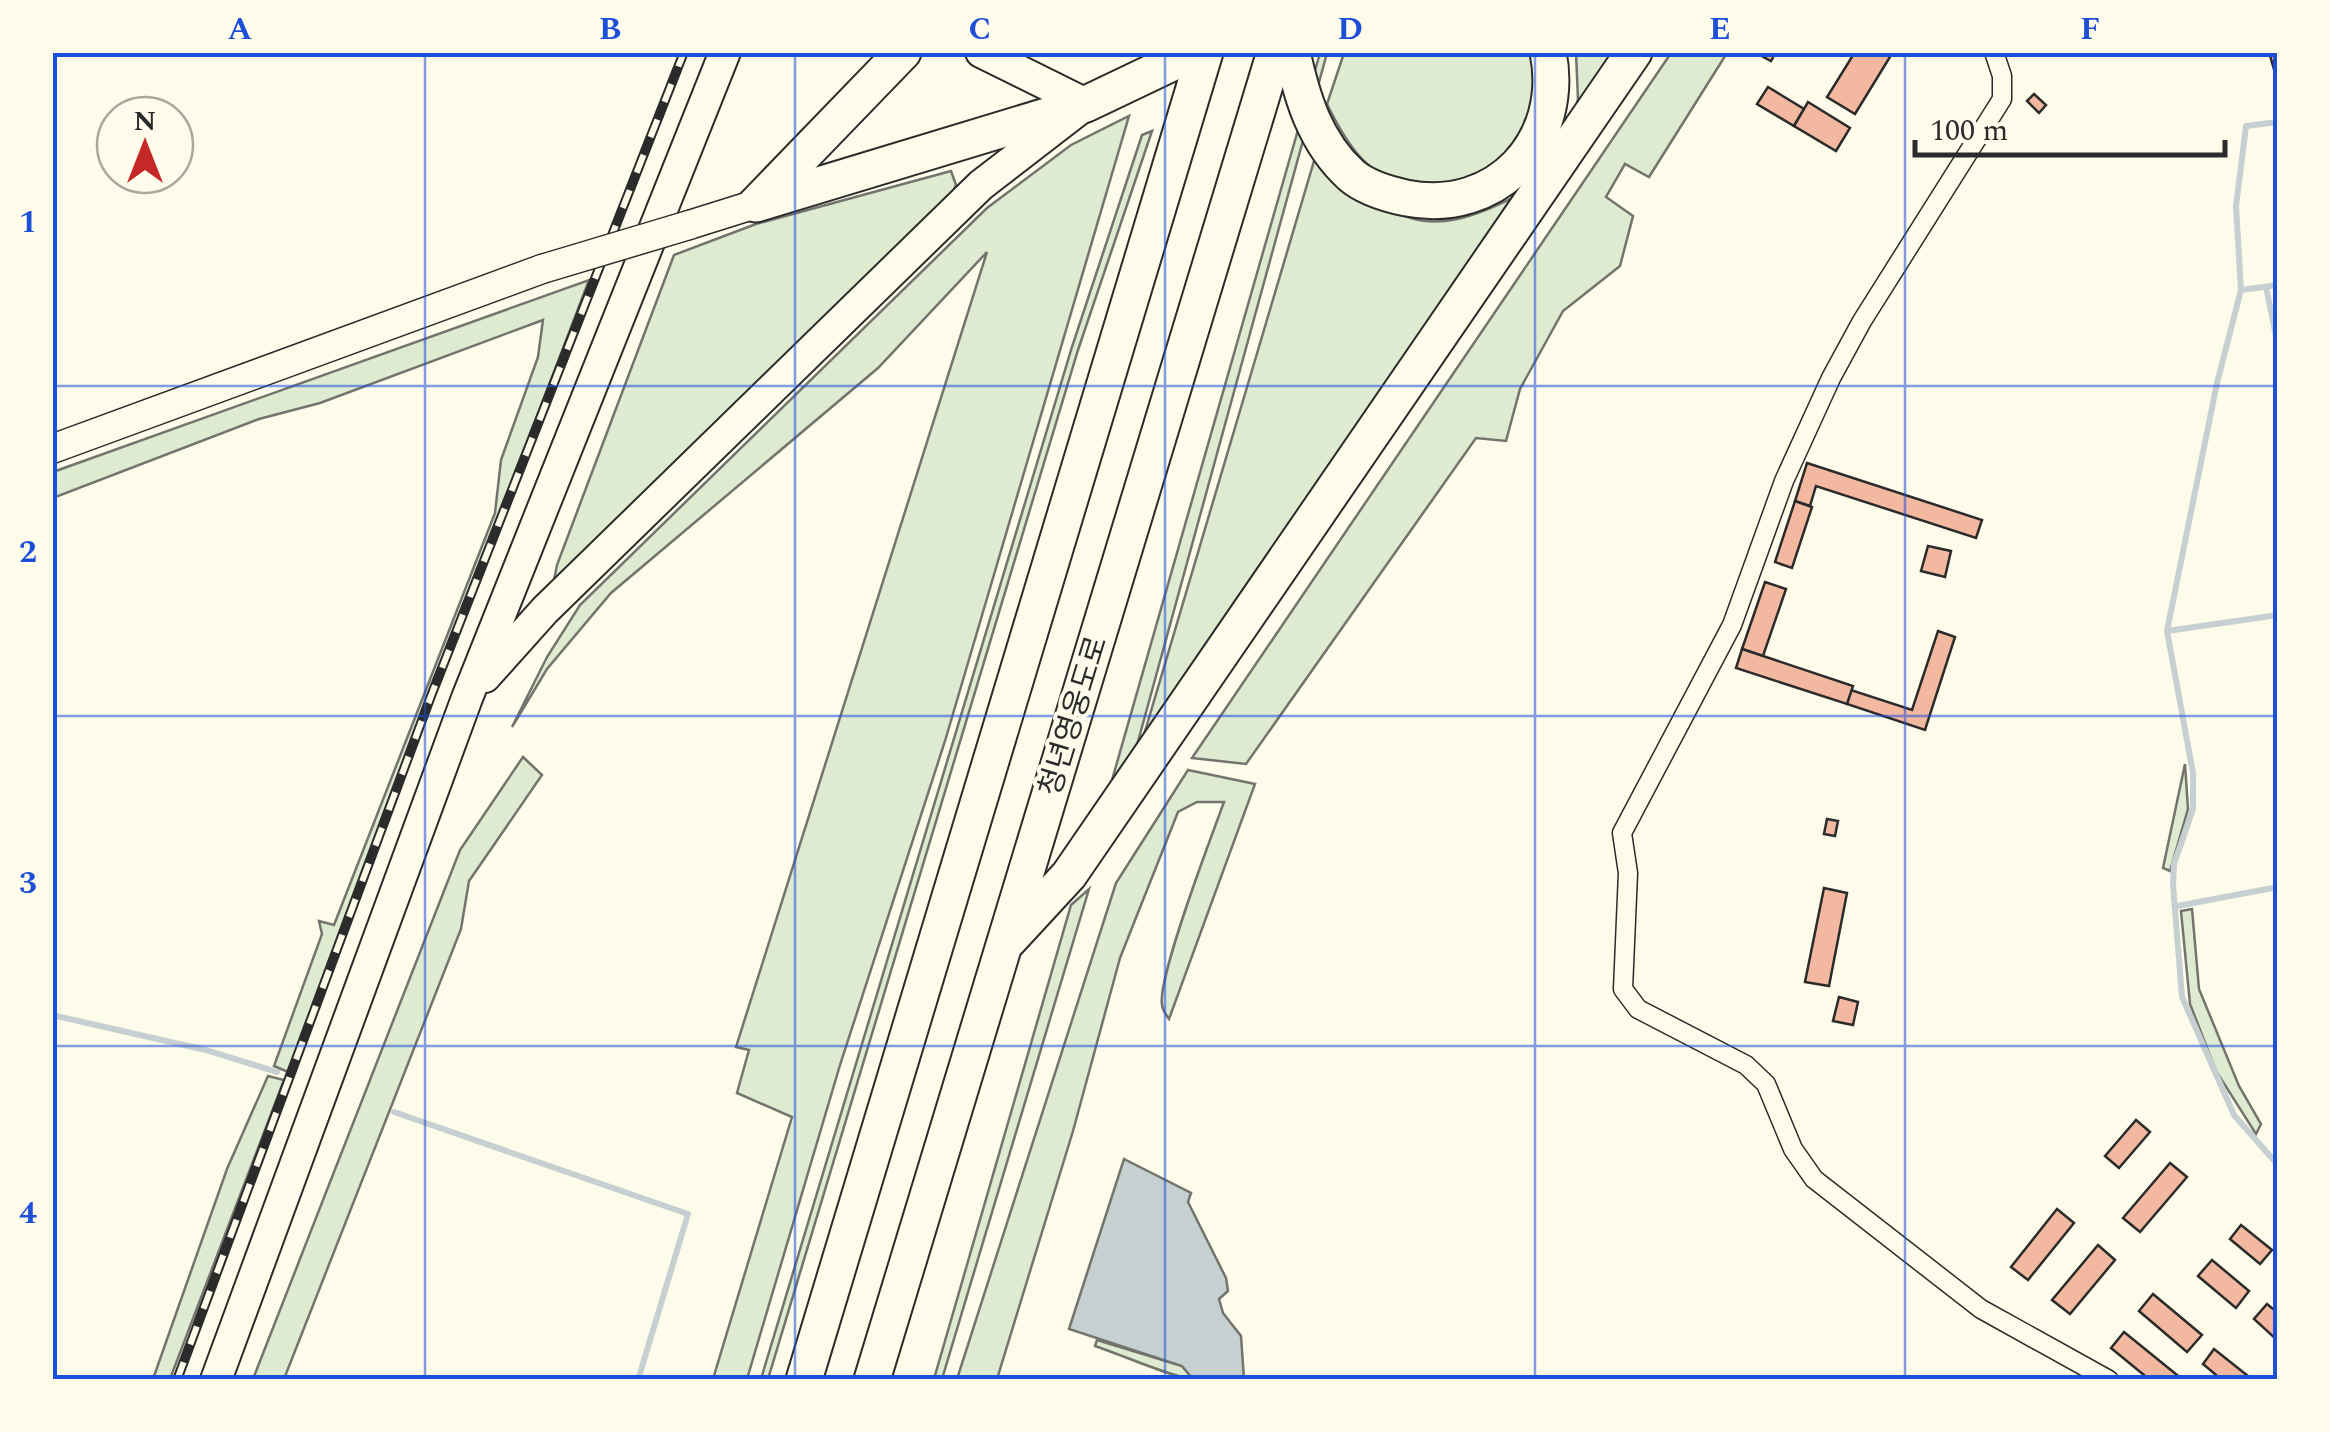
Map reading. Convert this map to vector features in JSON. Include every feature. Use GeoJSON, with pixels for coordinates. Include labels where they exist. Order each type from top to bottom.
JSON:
{"type":"FeatureCollection","features":[{"type":"Feature","properties":{"kind":"highway"},"geometry":{"type":"LineString","coordinates":[[756,204],[1086,104],[1195,52]]}},
{"type":"Feature","properties":{"kind":"highway"},"geometry":{"type":"LineString","coordinates":[[804,1380],[1205,52]]}},
{"type":"Feature","properties":{"kind":"highway"},"geometry":{"type":"LineString","coordinates":[[1280,56],[1327,150],[1353,177],[1384,194],[1448,200],[1482,192],[1514,174],[1533,152],[1550,100],[1548,52]]}},
{"type":"Feature","properties":{"kind":"highway"},"geometry":{"type":"LineString","coordinates":[[1002,948],[1069,875],[1634,52]]}},
{"type":"Feature","properties":{"kind":"highway","name":"청년영웅도로"},"geometry":{"type":"LineString","coordinates":[[872,1380],[1280,56]]}},
{"type":"Feature","properties":{"kind":"highway"},"geometry":{"type":"LineString","coordinates":[[756,204],[897,59]]}},
{"type":"Feature","properties":{"kind":"main road"},"geometry":{"type":"LineString","coordinates":[[216,1380],[467,698],[725,52]]}},
{"type":"Feature","properties":{"kind":"main road"},"geometry":{"type":"LineString","coordinates":[[467,698],[546,610],[981,185],[1086,104],[981,52]]}},
{"type":"Feature","properties":{"kind":"main road"},"geometry":{"type":"LineString","coordinates":[[52,449],[542,270],[756,204]]}},
{"type":"Feature","properties":{"kind":"street"},"geometry":{"type":"LineString","coordinates":[[1994,52],[2002,76],[2002,99],[1871,306],[1831,378],[1784,481],[1732,626],[1622,834],[1628,873],[1622,989],[1638,1010],[1746,1064],[1766,1084],[1793,1150],[1814,1179],[1982,1309],[2109,1380]]}},
{"type":"Feature","properties":{"kind":"green space"},"geometry":{"type":"Polygon","coordinates":[[[1320,53],[1327,53],[1120,807],[1102,815],[1320,53]]]}},
{"type":"Feature","properties":{"kind":"green space"},"geometry":{"type":"Polygon","coordinates":[[[1344,53],[1543,53],[1550,79],[1508,170],[1422,185],[1381,175],[1345,137],[1327,104],[1344,53]]]}},
{"type":"Feature","properties":{"kind":"green space"},"geometry":{"type":"Polygon","coordinates":[[[1576,53],[1623,53],[1571,128],[1578,99],[1576,53]]]}},
{"type":"Feature","properties":{"kind":"green space"},"geometry":{"type":"Polygon","coordinates":[[[1671,53],[1727,53],[1649,177],[1625,164],[1606,197],[1633,216],[1620,266],[1563,311],[1520,389],[1506,441],[1476,438],[1246,764],[1192,758],[1671,53]]]}},
{"type":"Feature","properties":{"kind":"green space"},"geometry":{"type":"Polygon","coordinates":[[[1129,116],[945,741],[840,1065],[747,1379],[713,1379],[792,1117],[737,1093],[749,1050],[736,1047],[987,252],[878,368],[611,593],[547,669],[512,727],[547,657],[580,605],[987,208],[1071,145],[1129,116]]]}},
{"type":"Feature","properties":{"kind":"green space"},"geometry":{"type":"Polygon","coordinates":[[[1152,131],[1078,350],[768,1379],[761,1379],[1072,347],[1142,135],[1152,131]]]}},
{"type":"Feature","properties":{"kind":"green space"},"geometry":{"type":"Polygon","coordinates":[[[1317,151],[1365,193],[1408,217],[1454,220],[1516,196],[1135,765],[1317,151]]]}},
{"type":"Feature","properties":{"kind":"green space"},"geometry":{"type":"Polygon","coordinates":[[[951,171],[956,185],[947,206],[553,585],[557,565],[674,255],[756,224],[951,171]]]}},
{"type":"Feature","properties":{"kind":"green space"},"geometry":{"type":"Polygon","coordinates":[[[589,280],[288,1072],[274,1066],[322,934],[319,921],[334,925],[495,513],[501,460],[538,357],[543,320],[320,403],[259,419],[53,498],[53,472],[589,280]]]}},
{"type":"Feature","properties":{"kind":"green space"},"geometry":{"type":"Polygon","coordinates":[[[523,757],[542,775],[469,881],[461,929],[284,1379],[253,1379],[460,850],[523,757]]]}},
{"type":"Feature","properties":{"kind":"green space"},"geometry":{"type":"Polygon","coordinates":[[[2185,764],[2188,809],[2170,871],[2163,868],[2185,764]]]}},
{"type":"Feature","properties":{"kind":"green space"},"geometry":{"type":"Polygon","coordinates":[[[1188,770],[1255,784],[1169,1019],[1162,1005],[1168,967],[1224,802],[1197,802],[1178,812],[1120,958],[1073,1131],[997,1379],[957,1379],[1116,883],[1188,770]]]}},
{"type":"Feature","properties":{"kind":"green space"},"geometry":{"type":"Polygon","coordinates":[[[1089,889],[942,1379],[934,1379],[1071,905],[1089,889]]]}},
{"type":"Feature","properties":{"kind":"green space"},"geometry":{"type":"Polygon","coordinates":[[[2192,909],[2199,989],[2239,1086],[2261,1124],[2256,1134],[2216,1071],[2190,1004],[2181,911],[2192,909]]]}},
{"type":"Feature","properties":{"kind":"green space"},"geometry":{"type":"Polygon","coordinates":[[[268,1076],[284,1080],[170,1379],[153,1379],[227,1169],[268,1076]]]}},
{"type":"Feature","properties":{"kind":"green space"},"geometry":{"type":"Polygon","coordinates":[[[1097,1340],[1182,1366],[1193,1379],[1095,1346],[1097,1340]]]}},
{"type":"Feature","properties":{"kind":"shaded area"},"geometry":{"type":"Polygon","coordinates":[[[1124,1159],[1191,1193],[1188,1202],[1226,1278],[1228,1291],[1219,1299],[1223,1313],[1241,1336],[1244,1379],[1193,1379],[1182,1366],[1069,1329],[1124,1159]]]}},
{"type":"Feature","properties":{"kind":"building"},"geometry":{"type":"Polygon","coordinates":[[[1754,52],[1776,52],[1771,61],[1754,52]]]}},
{"type":"Feature","properties":{"kind":"building"},"geometry":{"type":"Polygon","coordinates":[[[1855,52],[1893,52],[1855,114],[1827,97],[1855,52]]]}},
{"type":"Feature","properties":{"kind":"building"},"geometry":{"type":"Polygon","coordinates":[[[2269,52],[2278,52],[2278,72],[2275,73],[2269,52]]]}},
{"type":"Feature","properties":{"kind":"building"},"geometry":{"type":"Polygon","coordinates":[[[1768,87],[1804,109],[1794,126],[1757,104],[1768,87]]]}},
{"type":"Feature","properties":{"kind":"building"},"geometry":{"type":"Polygon","coordinates":[[[2034,94],[2046,105],[2039,113],[2027,101],[2034,94]]]}},
{"type":"Feature","properties":{"kind":"building"},"geometry":{"type":"Polygon","coordinates":[[[1808,102],[1850,128],[1836,151],[1794,126],[1808,102]]]}},
{"type":"Feature","properties":{"kind":"building"},"geometry":{"type":"Polygon","coordinates":[[[1807,463],[1982,520],[1976,538],[1816,486],[1810,506],[1795,501],[1807,463]]]}},
{"type":"Feature","properties":{"kind":"building"},"geometry":{"type":"Polygon","coordinates":[[[1795,501],[1812,507],[1792,568],[1775,562],[1795,501]]]}},
{"type":"Feature","properties":{"kind":"building"},"geometry":{"type":"Polygon","coordinates":[[[1928,546],[1951,551],[1945,577],[1921,571],[1928,546]]]}},
{"type":"Feature","properties":{"kind":"building"},"geometry":{"type":"Polygon","coordinates":[[[1765,582],[1786,589],[1763,656],[1742,649],[1765,582]]]}},
{"type":"Feature","properties":{"kind":"building"},"geometry":{"type":"Polygon","coordinates":[[[1938,631],[1955,637],[1925,730],[1847,704],[1851,690],[1912,710],[1938,631]]]}},
{"type":"Feature","properties":{"kind":"building"},"geometry":{"type":"Polygon","coordinates":[[[1742,649],[1853,686],[1847,704],[1736,668],[1742,649]]]}},
{"type":"Feature","properties":{"kind":"building"},"geometry":{"type":"Polygon","coordinates":[[[1827,819],[1838,821],[1835,836],[1824,834],[1827,819]]]}},
{"type":"Feature","properties":{"kind":"building"},"geometry":{"type":"Polygon","coordinates":[[[1824,888],[1847,893],[1829,986],[1805,982],[1824,888]]]}},
{"type":"Feature","properties":{"kind":"building"},"geometry":{"type":"Polygon","coordinates":[[[1839,997],[1858,1002],[1853,1025],[1833,1021],[1839,997]]]}},
{"type":"Feature","properties":{"kind":"building"},"geometry":{"type":"Polygon","coordinates":[[[2136,1120],[2150,1132],[2119,1168],[2105,1156],[2136,1120]]]}},
{"type":"Feature","properties":{"kind":"building"},"geometry":{"type":"Polygon","coordinates":[[[2170,1163],[2187,1177],[2140,1232],[2123,1218],[2170,1163]]]}},
{"type":"Feature","properties":{"kind":"building"},"geometry":{"type":"Polygon","coordinates":[[[2057,1209],[2074,1223],[2028,1280],[2011,1267],[2057,1209]]]}},
{"type":"Feature","properties":{"kind":"building"},"geometry":{"type":"Polygon","coordinates":[[[2241,1225],[2272,1250],[2260,1264],[2230,1239],[2241,1225]]]}},
{"type":"Feature","properties":{"kind":"building"},"geometry":{"type":"Polygon","coordinates":[[[2098,1245],[2115,1260],[2070,1314],[2052,1300],[2098,1245]]]}},
{"type":"Feature","properties":{"kind":"building"},"geometry":{"type":"Polygon","coordinates":[[[2212,1260],[2249,1291],[2236,1308],[2198,1276],[2212,1260]]]}},
{"type":"Feature","properties":{"kind":"building"},"geometry":{"type":"Polygon","coordinates":[[[2153,1294],[2202,1335],[2187,1352],[2139,1311],[2153,1294]]]}},
{"type":"Feature","properties":{"kind":"building"},"geometry":{"type":"Polygon","coordinates":[[[2267,1304],[2278,1313],[2278,1341],[2254,1319],[2267,1304]]]}},
{"type":"Feature","properties":{"kind":"building"},"geometry":{"type":"Polygon","coordinates":[[[2124,1332],[2177,1375],[2173,1380],[2150,1380],[2111,1348],[2124,1332]]]}},
{"type":"Feature","properties":{"kind":"building"},"geometry":{"type":"Polygon","coordinates":[[[2214,1349],[2253,1380],[2222,1380],[2203,1364],[2214,1349]]]}},
{"type":"Feature","properties":{"kind":"waterway"},"geometry":{"type":"LineString","coordinates":[[2278,122],[2246,126],[2236,206],[2241,290],[2217,383],[2167,631],[2193,773],[2193,809],[2174,864],[2182,997],[2234,1115],[2278,1165]]}},
{"type":"Feature","properties":{"kind":"waterway"},"geometry":{"type":"LineString","coordinates":[[2241,290],[2278,285]]}},
{"type":"Feature","properties":{"kind":"waterway"},"geometry":{"type":"LineString","coordinates":[[2266,287],[2278,346]]}},
{"type":"Feature","properties":{"kind":"waterway"},"geometry":{"type":"LineString","coordinates":[[2167,631],[2278,615]]}},
{"type":"Feature","properties":{"kind":"waterway"},"geometry":{"type":"LineString","coordinates":[[2177,906],[2278,887]]}},
{"type":"Feature","properties":{"kind":"waterway"},"geometry":{"type":"LineString","coordinates":[[52,1015],[206,1050],[277,1072]]}},
{"type":"Feature","properties":{"kind":"waterway"},"geometry":{"type":"LineString","coordinates":[[394,1112],[688,1214],[638,1380]]}},
{"type":"Feature","properties":{"kind":"railway"},"geometry":{"type":"LineString","coordinates":[[177,1380],[431,696],[684,52]]}}]}
